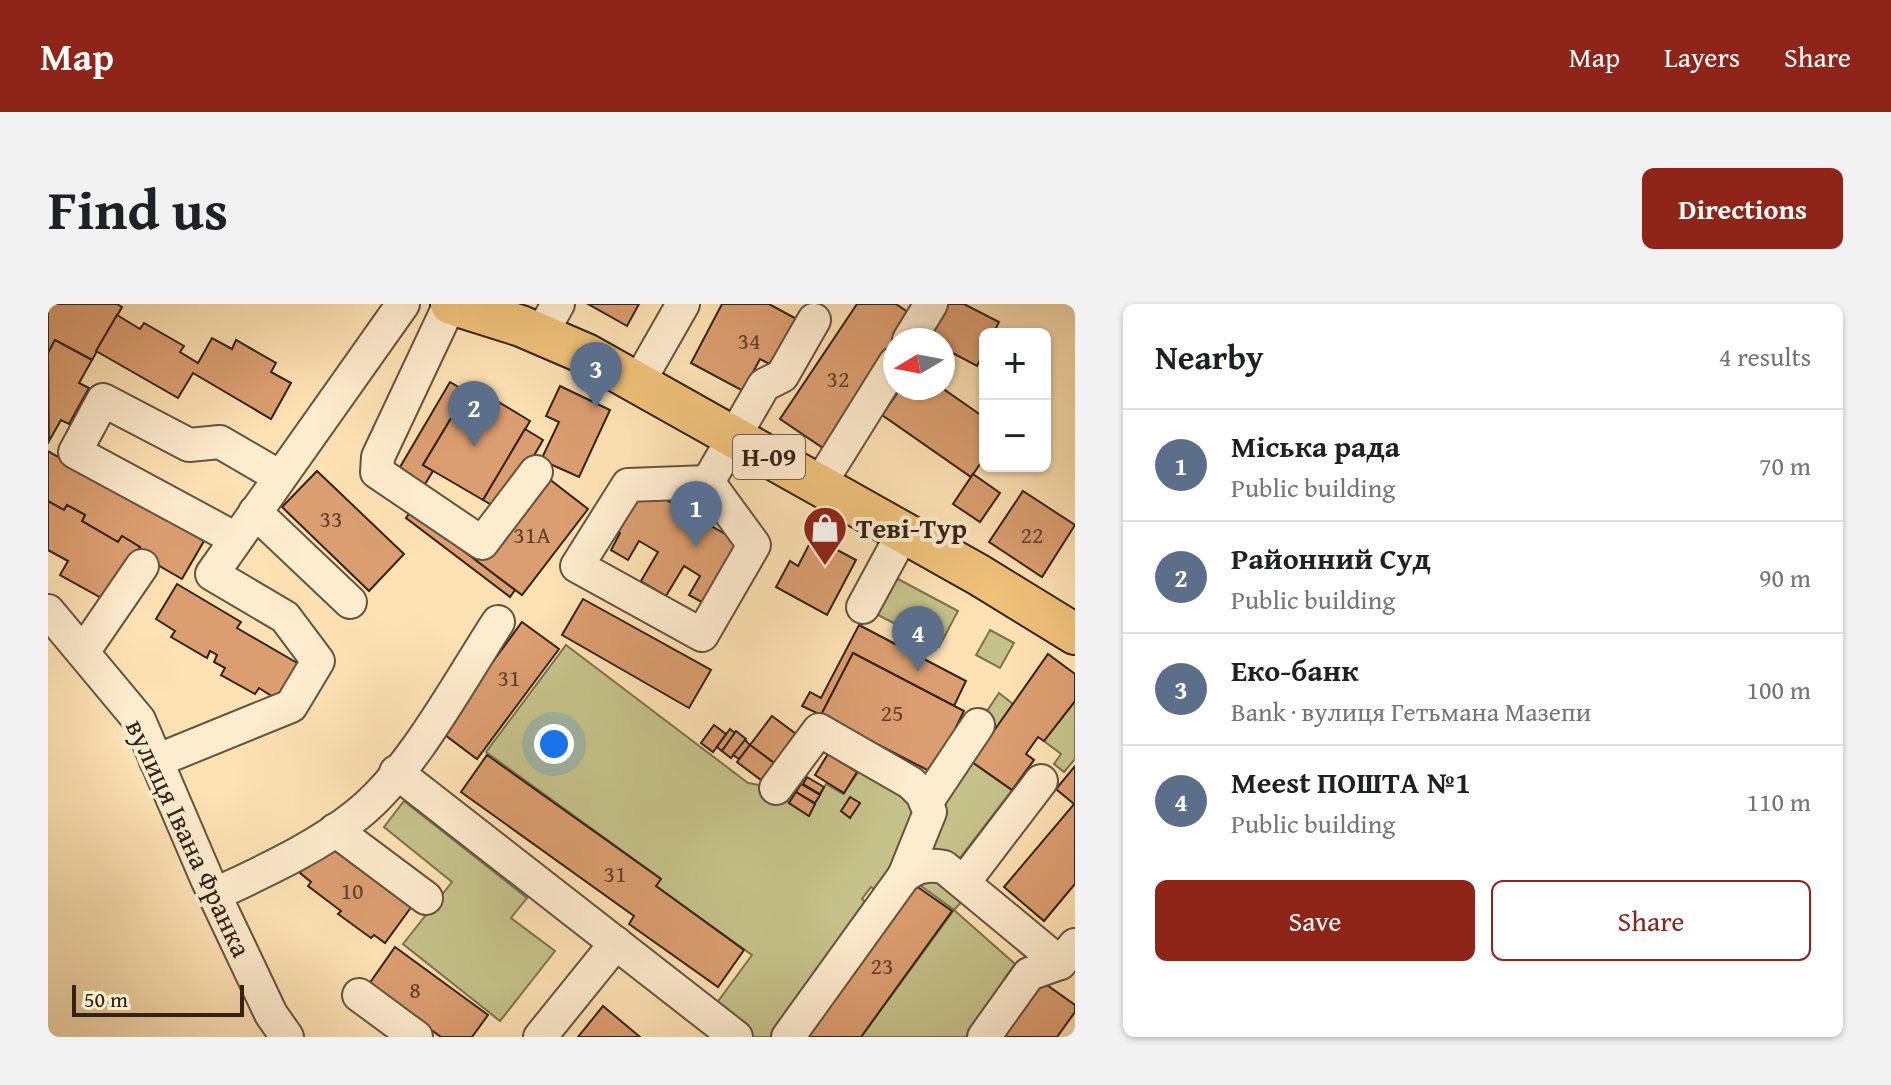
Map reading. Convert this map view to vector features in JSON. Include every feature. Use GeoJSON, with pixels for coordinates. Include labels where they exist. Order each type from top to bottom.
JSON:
{"type":"FeatureCollection","features":[{"type":"Feature","properties":{"kind":"main road","name":"Н-09"},"geometry":{"type":"LineString","coordinates":[[451,304],[550,319],[638,383],[1075,634]]}},
{"type":"Feature","properties":{"kind":"street"},"geometry":{"type":"LineString","coordinates":[[156,761],[291,706],[318,661],[285,617],[212,574],[403,304]]}},
{"type":"Feature","properties":{"kind":"street"},"geometry":{"type":"LineString","coordinates":[[451,304],[378,457],[377,472],[482,543],[536,472]]}},
{"type":"Feature","properties":{"kind":"street"},"geometry":{"type":"LineString","coordinates":[[638,383],[683,304]]}},
{"type":"Feature","properties":{"kind":"street"},"geometry":{"type":"LineString","coordinates":[[916,328],[931,304]]}},
{"type":"Feature","properties":{"kind":"street"},"geometry":{"type":"LineString","coordinates":[[708,482],[764,385],[782,376],[814,320]]}},
{"type":"Feature","properties":{"kind":"street"},"geometry":{"type":"LineString","coordinates":[[819,485],[883,382]]}},
{"type":"Feature","properties":{"kind":"street"},"geometry":{"type":"LineString","coordinates":[[236,539],[75,452],[103,400],[189,445],[220,442],[280,477]]}},
{"type":"Feature","properties":{"kind":"street"},"geometry":{"type":"LineString","coordinates":[[708,482],[754,545],[702,635],[577,566],[628,485],[708,482]]}},
{"type":"Feature","properties":{"kind":"street"},"geometry":{"type":"LineString","coordinates":[[255,512],[350,602]]}},
{"type":"Feature","properties":{"kind":"street"},"geometry":{"type":"LineString","coordinates":[[863,607],[903,533]]}},
{"type":"Feature","properties":{"kind":"street"},"geometry":{"type":"LineString","coordinates":[[83,652],[142,566]]}},
{"type":"Feature","properties":{"kind":"street","name":"вулиця Івана Франка"},"geometry":{"type":"LineString","coordinates":[[48,611],[139,720],[214,895],[271,1014],[287,1037]]}},
{"type":"Feature","properties":{"kind":"street"},"geometry":{"type":"LineString","coordinates":[[214,895],[292,858],[360,813],[396,772],[498,622]]}},
{"type":"Feature","properties":{"kind":"street"},"geometry":{"type":"LineString","coordinates":[[926,803],[978,725]]}},
{"type":"Feature","properties":{"kind":"street"},"geometry":{"type":"LineString","coordinates":[[776,788],[819,730],[911,783],[926,803],[929,821],[904,876],[788,1037]]}},
{"type":"Feature","properties":{"kind":"street"},"geometry":{"type":"LineString","coordinates":[[396,772],[736,1037]]}},
{"type":"Feature","properties":{"kind":"street"},"geometry":{"type":"LineString","coordinates":[[964,882],[1041,781]]}},
{"type":"Feature","properties":{"kind":"street"},"geometry":{"type":"LineString","coordinates":[[335,830],[426,898]]}},
{"type":"Feature","properties":{"kind":"street"},"geometry":{"type":"LineString","coordinates":[[904,876],[929,864],[944,867],[1067,954],[1029,974],[984,1037]]}},
{"type":"Feature","properties":{"kind":"street"},"geometry":{"type":"LineString","coordinates":[[540,1037],[616,943]]}},
{"type":"Feature","properties":{"kind":"street"},"geometry":{"type":"LineString","coordinates":[[359,995],[416,1037]]}},
{"type":"Feature","properties":{"kind":"shaded area"},"geometry":{"type":"Polygon","coordinates":[[[883,571],[958,611],[939,647],[863,607],[883,571]]]}},
{"type":"Feature","properties":{"kind":"shaded area"},"geometry":{"type":"Polygon","coordinates":[[[990,630],[1014,643],[1000,668],[976,655],[990,630]]]}},
{"type":"Feature","properties":{"kind":"shaded area"},"geometry":{"type":"Polygon","coordinates":[[[566,645],[748,783],[776,788],[789,803],[808,815],[826,784],[843,794],[862,767],[926,803],[999,693],[1013,704],[972,762],[1012,790],[950,871],[964,899],[954,910],[914,881],[887,899],[871,887],[862,899],[877,913],[788,1037],[736,1037],[708,1015],[752,955],[656,886],[660,878],[486,752],[566,645]]]}},
{"type":"Feature","properties":{"kind":"shaded area"},"geometry":{"type":"Polygon","coordinates":[[[1075,701],[1075,759],[1064,772],[1054,764],[1061,754],[1044,741],[1075,701]]]}},
{"type":"Feature","properties":{"kind":"shaded area"},"geometry":{"type":"Polygon","coordinates":[[[404,801],[527,898],[511,918],[555,951],[500,1021],[403,944],[452,882],[384,827],[404,801]]]}},
{"type":"Feature","properties":{"kind":"shaded area"},"geometry":{"type":"Polygon","coordinates":[[[954,910],[1015,964],[1005,978],[1019,988],[984,1037],[861,1037],[954,910]]]}},
{"type":"Feature","properties":{"kind":"building"},"geometry":{"type":"Polygon","coordinates":[[[51,304],[117,304],[122,307],[92,360],[55,340],[48,353],[48,310],[51,304]]]}},
{"type":"Feature","properties":{"kind":"building"},"geometry":{"type":"Polygon","coordinates":[[[588,304],[639,304],[627,326],[588,304]]]}},
{"type":"Feature","properties":{"kind":"building"},"geometry":{"type":"Polygon","coordinates":[[[722,304],[769,304],[804,323],[779,369],[760,359],[743,391],[691,363],[722,304]]]}},
{"type":"Feature","properties":{"kind":"building"},"geometry":{"type":"Polygon","coordinates":[[[857,304],[896,304],[912,315],[903,328],[883,328],[883,358],[823,448],[780,419],[857,304]]]}},
{"type":"Feature","properties":{"kind":"building"},"geometry":{"type":"Polygon","coordinates":[[[948,304],[964,304],[999,322],[996,328],[979,328],[977,366],[955,354],[955,328],[935,328],[948,304]]]}},
{"type":"Feature","properties":{"kind":"building"},"geometry":{"type":"Polygon","coordinates":[[[117,315],[140,329],[144,323],[184,346],[180,352],[198,363],[212,338],[232,349],[236,340],[276,363],[271,372],[291,383],[271,419],[193,373],[178,398],[96,351],[117,315]]]}},
{"type":"Feature","properties":{"kind":"building"},"geometry":{"type":"Polygon","coordinates":[[[55,340],[92,360],[79,383],[89,388],[69,424],[61,420],[49,441],[48,353],[55,340]]]}},
{"type":"Feature","properties":{"kind":"building"},"geometry":{"type":"Polygon","coordinates":[[[450,382],[467,392],[423,465],[433,471],[422,489],[396,474],[450,382]]]}},
{"type":"Feature","properties":{"kind":"building"},"geometry":{"type":"Polygon","coordinates":[[[471,385],[530,421],[483,500],[423,465],[471,385]]]}},
{"type":"Feature","properties":{"kind":"building"},"geometry":{"type":"Polygon","coordinates":[[[560,386],[610,410],[579,477],[541,460],[559,422],[546,416],[560,386]]]}},
{"type":"Feature","properties":{"kind":"building"},"geometry":{"type":"Polygon","coordinates":[[[955,397],[979,414],[979,466],[971,477],[882,415],[893,400],[955,400],[955,397]]]}},
{"type":"Feature","properties":{"kind":"building"},"geometry":{"type":"Polygon","coordinates":[[[525,429],[543,440],[502,511],[483,500],[525,429]]]}},
{"type":"Feature","properties":{"kind":"building"},"geometry":{"type":"Polygon","coordinates":[[[48,451],[204,541],[182,579],[137,553],[140,547],[122,536],[118,542],[82,521],[85,515],[67,505],[64,510],[48,501],[48,451]]]}},
{"type":"Feature","properties":{"kind":"building"},"geometry":{"type":"Polygon","coordinates":[[[317,471],[404,554],[369,591],[282,507],[317,471]]]}},
{"type":"Feature","properties":{"kind":"building"},"geometry":{"type":"Polygon","coordinates":[[[973,474],[1000,493],[980,522],[953,504],[973,474]]]}},
{"type":"Feature","properties":{"kind":"building"},"geometry":{"type":"Polygon","coordinates":[[[544,475],[588,509],[522,595],[476,561],[544,475]]]}},
{"type":"Feature","properties":{"kind":"building"},"geometry":{"type":"Polygon","coordinates":[[[646,488],[744,545],[709,606],[689,595],[700,576],[684,566],[666,596],[641,581],[658,552],[639,541],[628,560],[611,550],[620,533],[617,531],[646,488]]]}},
{"type":"Feature","properties":{"kind":"building"},"geometry":{"type":"Polygon","coordinates":[[[1023,491],[1075,525],[1042,577],[989,542],[1023,491]]]}},
{"type":"Feature","properties":{"kind":"building"},"geometry":{"type":"Polygon","coordinates":[[[48,501],[64,510],[67,505],[85,515],[82,521],[118,542],[122,536],[140,547],[105,600],[60,575],[68,561],[48,550],[48,501]]]}},
{"type":"Feature","properties":{"kind":"building"},"geometry":{"type":"Polygon","coordinates":[[[411,511],[515,590],[510,597],[406,518],[411,511]]]}},
{"type":"Feature","properties":{"kind":"building"},"geometry":{"type":"Polygon","coordinates":[[[813,537],[856,560],[827,615],[776,587],[790,561],[798,566],[813,537]]]}},
{"type":"Feature","properties":{"kind":"building"},"geometry":{"type":"Polygon","coordinates":[[[177,584],[241,622],[237,628],[299,664],[278,700],[259,688],[255,694],[221,675],[225,668],[214,662],[217,655],[210,651],[207,658],[171,637],[175,631],[156,619],[177,584]]]}},
{"type":"Feature","properties":{"kind":"building"},"geometry":{"type":"Polygon","coordinates":[[[583,599],[711,670],[689,708],[562,635],[583,599]]]}},
{"type":"Feature","properties":{"kind":"building"},"geometry":{"type":"Polygon","coordinates":[[[522,622],[559,649],[477,759],[441,732],[522,622]]]}},
{"type":"Feature","properties":{"kind":"building"},"geometry":{"type":"Polygon","coordinates":[[[859,625],[966,681],[954,706],[853,653],[821,715],[802,706],[810,692],[821,698],[859,625]]]}},
{"type":"Feature","properties":{"kind":"building"},"geometry":{"type":"Polygon","coordinates":[[[853,653],[964,711],[933,773],[821,715],[853,653]]]}},
{"type":"Feature","properties":{"kind":"building"},"geometry":{"type":"Polygon","coordinates":[[[1048,654],[1075,674],[1075,701],[1044,741],[1038,737],[1026,754],[1034,760],[1012,790],[972,762],[1048,654]]]}},
{"type":"Feature","properties":{"kind":"building"},"geometry":{"type":"Polygon","coordinates":[[[772,716],[796,734],[774,763],[750,745],[772,716]]]}},
{"type":"Feature","properties":{"kind":"building"},"geometry":{"type":"Polygon","coordinates":[[[714,725],[726,734],[713,752],[701,743],[714,725]]]}},
{"type":"Feature","properties":{"kind":"building"},"geometry":{"type":"Polygon","coordinates":[[[730,729],[735,733],[722,751],[717,747],[730,729]]]}},
{"type":"Feature","properties":{"kind":"building"},"geometry":{"type":"Polygon","coordinates":[[[736,731],[746,739],[731,758],[722,751],[736,731]]]}},
{"type":"Feature","properties":{"kind":"building"},"geometry":{"type":"Polygon","coordinates":[[[745,740],[750,745],[739,759],[733,755],[745,740]]]}},
{"type":"Feature","properties":{"kind":"building"},"geometry":{"type":"Polygon","coordinates":[[[750,745],[774,763],[761,780],[737,762],[750,745]]]}},
{"type":"Feature","properties":{"kind":"building"},"geometry":{"type":"Polygon","coordinates":[[[828,754],[857,772],[844,793],[815,775],[828,754]]]}},
{"type":"Feature","properties":{"kind":"building"},"geometry":{"type":"Polygon","coordinates":[[[487,755],[661,879],[656,886],[744,950],[718,987],[629,924],[634,916],[461,792],[487,755]]]}},
{"type":"Feature","properties":{"kind":"building"},"geometry":{"type":"Polygon","coordinates":[[[1075,766],[1075,803],[1074,804],[1056,789],[1075,766]]]}},
{"type":"Feature","properties":{"kind":"building"},"geometry":{"type":"Polygon","coordinates":[[[807,777],[824,787],[820,794],[803,784],[807,777]]]}},
{"type":"Feature","properties":{"kind":"building"},"geometry":{"type":"Polygon","coordinates":[[[801,784],[820,795],[815,803],[796,792],[801,784]]]}},
{"type":"Feature","properties":{"kind":"building"},"geometry":{"type":"Polygon","coordinates":[[[796,792],[815,804],[809,816],[789,803],[796,792]]]}},
{"type":"Feature","properties":{"kind":"building"},"geometry":{"type":"Polygon","coordinates":[[[850,797],[860,803],[850,818],[841,811],[850,797]]]}},
{"type":"Feature","properties":{"kind":"building"},"geometry":{"type":"Polygon","coordinates":[[[1075,803],[1075,884],[1044,921],[1004,887],[1075,803]]]}},
{"type":"Feature","properties":{"kind":"building"},"geometry":{"type":"Polygon","coordinates":[[[324,841],[412,906],[385,943],[374,935],[371,938],[338,914],[341,911],[308,886],[311,882],[300,873],[324,841]]]}},
{"type":"Feature","properties":{"kind":"building"},"geometry":{"type":"Polygon","coordinates":[[[912,883],[952,911],[861,1037],[800,1037],[912,883]]]}},
{"type":"Feature","properties":{"kind":"building"},"geometry":{"type":"Polygon","coordinates":[[[395,947],[488,1015],[472,1037],[441,1037],[369,984],[395,947]]]}},
{"type":"Feature","properties":{"kind":"building"},"geometry":{"type":"Polygon","coordinates":[[[1040,980],[1075,1005],[1075,1012],[1057,1037],[999,1037],[1040,980]]]}},
{"type":"Feature","properties":{"kind":"building"},"geometry":{"type":"Polygon","coordinates":[[[603,1006],[640,1037],[578,1037],[603,1006]]]}},
{"type":"Feature","properties":{"kind":"place","name":"Еко-банк"},"geometry":{"type":"Point","coordinates":[596,408]}},
{"type":"Feature","properties":{"kind":"place","name":"Районний Суд"},"geometry":{"type":"Point","coordinates":[474,447]}},
{"type":"Feature","properties":{"kind":"place","name":"Міська рада"},"geometry":{"type":"Point","coordinates":[696,547]}},
{"type":"Feature","properties":{"kind":"place","name":"Теві-Тур"},"geometry":{"type":"Point","coordinates":[825,567]}},
{"type":"Feature","properties":{"kind":"place","name":"Meest ПОШТА №1"},"geometry":{"type":"Point","coordinates":[918,672]}}]}
